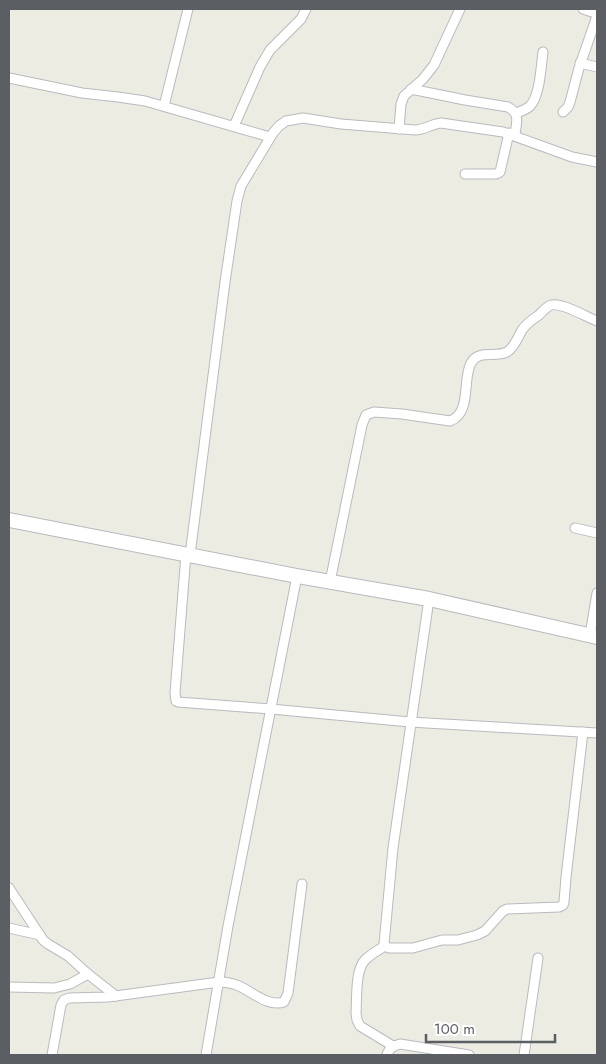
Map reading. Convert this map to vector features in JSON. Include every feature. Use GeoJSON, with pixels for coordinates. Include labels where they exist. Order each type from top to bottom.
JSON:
{"type":"FeatureCollection","features":[{"type":"Feature","properties":{"kind":"street"},"geometry":{"type":"LineString","coordinates":[[164,106],[188,9]]}},
{"type":"Feature","properties":{"kind":"street"},"geometry":{"type":"LineString","coordinates":[[234,126],[260,67],[270,50],[301,20],[306,9]]}},
{"type":"Feature","properties":{"kind":"street"},"geometry":{"type":"LineString","coordinates":[[399,129],[402,101],[434,64],[460,9]]}},
{"type":"Feature","properties":{"kind":"street"},"geometry":{"type":"LineString","coordinates":[[583,9],[597,12]]}},
{"type":"Feature","properties":{"kind":"street"},"geometry":{"type":"LineString","coordinates":[[563,112],[570,102],[580,63],[597,16]]}},
{"type":"Feature","properties":{"kind":"street"},"geometry":{"type":"LineString","coordinates":[[516,113],[529,108],[533,102],[538,86],[543,52]]}},
{"type":"Feature","properties":{"kind":"street"},"geometry":{"type":"LineString","coordinates":[[580,63],[597,67]]}},
{"type":"Feature","properties":{"kind":"street"},"geometry":{"type":"LineString","coordinates":[[9,78],[82,93],[118,97],[164,106],[270,137]]}},
{"type":"Feature","properties":{"kind":"street"},"geometry":{"type":"LineString","coordinates":[[411,89],[508,107],[516,113],[517,117],[500,172],[496,174],[465,174]]}},
{"type":"Feature","properties":{"kind":"street"},"geometry":{"type":"LineString","coordinates":[[597,162],[563,154],[512,134],[441,123],[432,124],[421,130],[340,124],[303,118],[286,121],[278,126],[241,186],[237,201],[188,555],[175,693],[176,701],[186,704],[271,708],[410,722],[597,733]]}},
{"type":"Feature","properties":{"kind":"street"},"geometry":{"type":"LineString","coordinates":[[330,582],[362,425],[366,415],[374,412],[402,414],[450,421],[459,415],[464,405],[468,370],[474,359],[478,356],[507,352],[526,325],[549,306],[554,304],[563,306],[597,321]]}},
{"type":"Feature","properties":{"kind":"street"},"geometry":{"type":"LineString","coordinates":[[9,520],[429,600],[594,636],[597,593]]}},
{"type":"Feature","properties":{"kind":"street"},"geometry":{"type":"LineString","coordinates":[[575,528],[597,533]]}},
{"type":"Feature","properties":{"kind":"street"},"geometry":{"type":"LineString","coordinates":[[206,1055],[230,916],[297,576]]}},
{"type":"Feature","properties":{"kind":"street"},"geometry":{"type":"LineString","coordinates":[[385,946],[393,848],[429,600]]}},
{"type":"Feature","properties":{"kind":"street"},"geometry":{"type":"LineString","coordinates":[[385,946],[389,948],[413,948],[442,940],[461,939],[485,931],[506,909],[556,907],[563,905],[583,732]]}},
{"type":"Feature","properties":{"kind":"street"},"geometry":{"type":"LineString","coordinates":[[52,1055],[61,1005],[64,1000],[69,998],[116,996],[229,982],[265,1000],[279,1003],[284,1002],[288,993],[302,884]]}},
{"type":"Feature","properties":{"kind":"street"},"geometry":{"type":"LineString","coordinates":[[9,888],[48,944],[68,956],[116,996]]}},
{"type":"Feature","properties":{"kind":"street"},"geometry":{"type":"LineString","coordinates":[[9,928],[40,935]]}},
{"type":"Feature","properties":{"kind":"street"},"geometry":{"type":"LineString","coordinates":[[385,946],[363,962],[360,970],[356,1013],[360,1026],[393,1046]]}},
{"type":"Feature","properties":{"kind":"street"},"geometry":{"type":"LineString","coordinates":[[524,1055],[538,958]]}},
{"type":"Feature","properties":{"kind":"street"},"geometry":{"type":"LineString","coordinates":[[9,987],[54,988],[70,984],[88,974]]}},
{"type":"Feature","properties":{"kind":"street"},"geometry":{"type":"LineString","coordinates":[[387,1055],[393,1046],[400,1044],[469,1055]]}}]}
